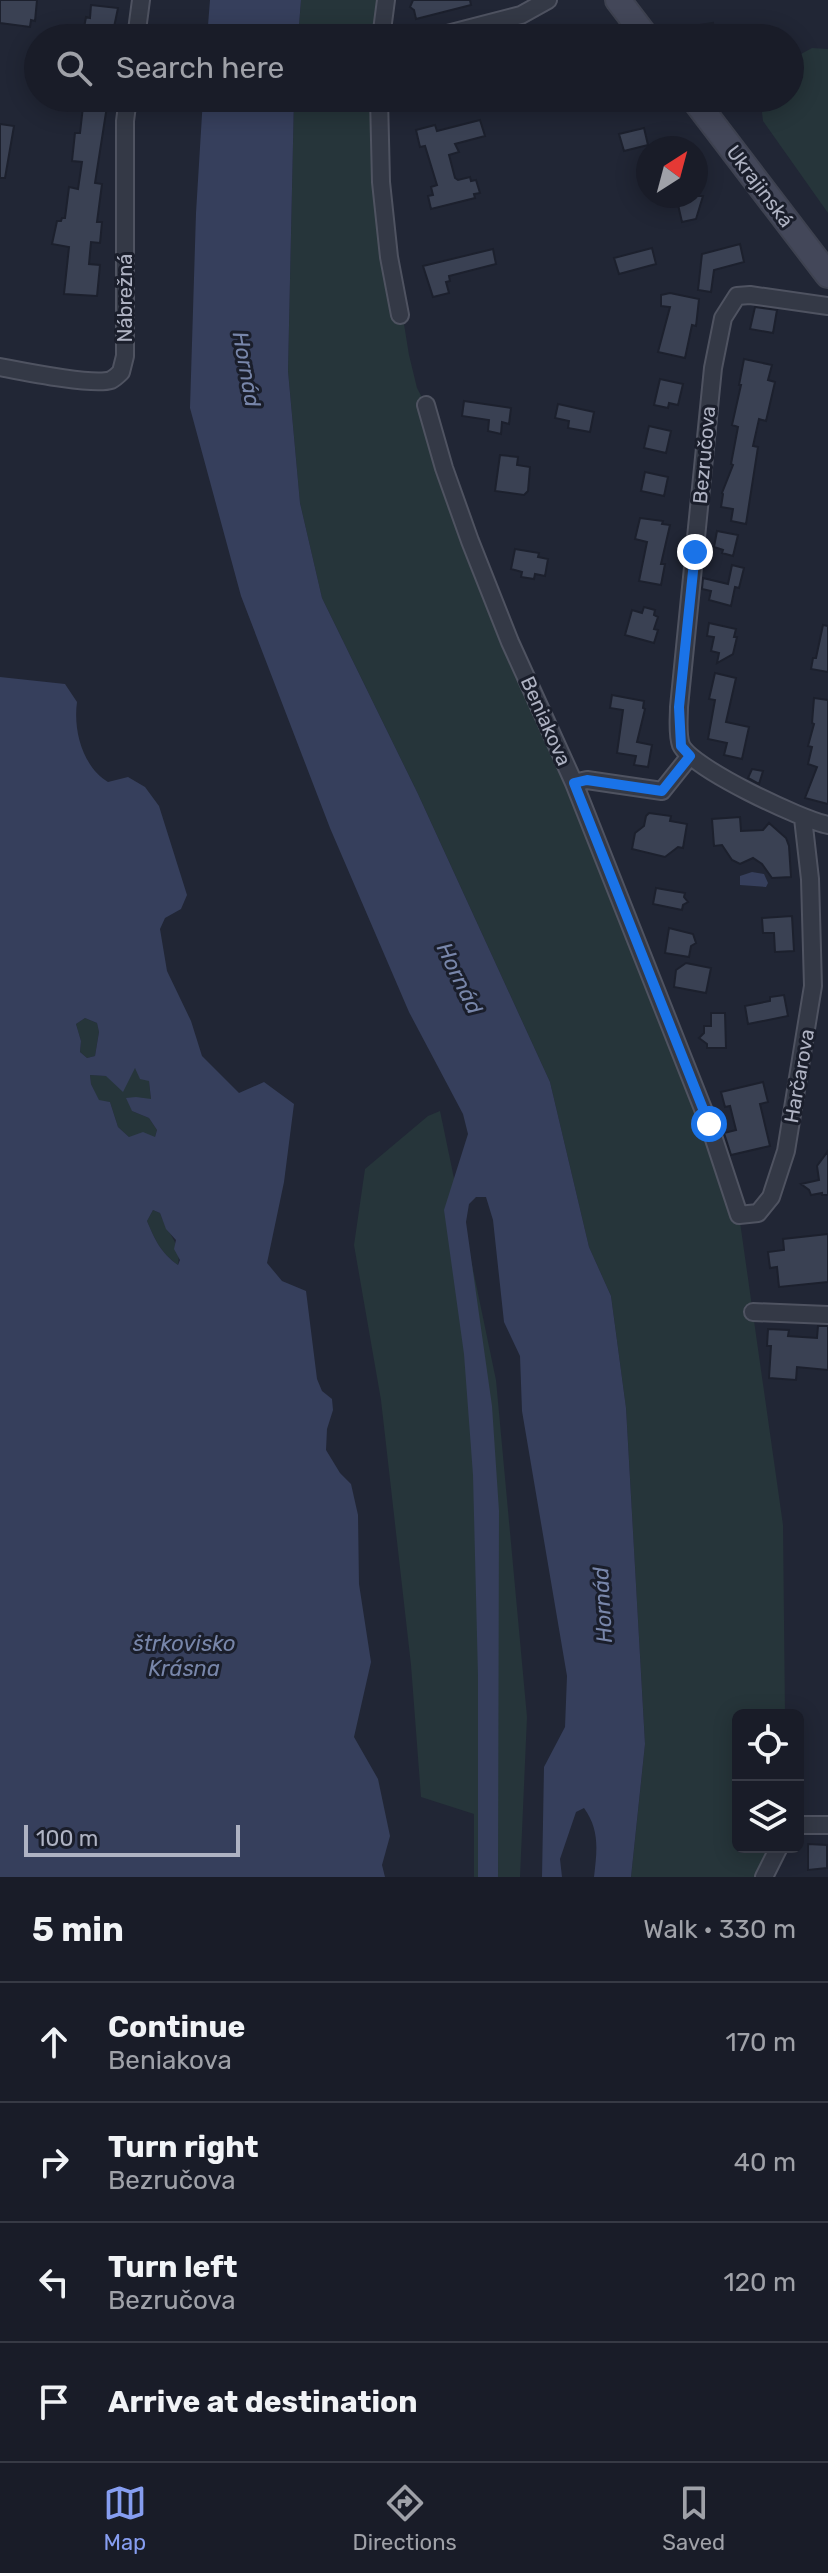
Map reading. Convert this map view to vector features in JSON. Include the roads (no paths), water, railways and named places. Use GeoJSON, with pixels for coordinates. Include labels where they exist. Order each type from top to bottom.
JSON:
{"type":"FeatureCollection","features":[{"type":"Feature","properties":{"kind":"main road"},"geometry":{"type":"LineString","coordinates":[[618,0],[636,24]]}},
{"type":"Feature","properties":{"kind":"main road","name":"Ukrajinská"},"geometry":{"type":"LineString","coordinates":[[704,112],[828,275]]}},
{"type":"Feature","properties":{"kind":"street"},"geometry":{"type":"LineString","coordinates":[[138,24],[141,0]]}},
{"type":"Feature","properties":{"kind":"street"},"geometry":{"type":"LineString","coordinates":[[383,24],[386,0]]}},
{"type":"Feature","properties":{"kind":"street"},"geometry":{"type":"LineString","coordinates":[[486,24],[521,15],[548,0]]}},
{"type":"Feature","properties":{"kind":"street","name":"Nábrežná"},"geometry":{"type":"LineString","coordinates":[[0,367],[42,375],[107,381],[121,372],[125,356],[126,112]]}},
{"type":"Feature","properties":{"kind":"street"},"geometry":{"type":"LineString","coordinates":[[379,112],[381,182],[389,257],[400,315]]}},
{"type":"Feature","properties":{"kind":"street","name":"Bezručova"},"geometry":{"type":"LineString","coordinates":[[690,756],[681,746],[679,707],[711,381],[723,318],[737,296],[750,295],[828,306]]}},
{"type":"Feature","properties":{"kind":"street","name":"Beniakova"},"geometry":{"type":"LineString","coordinates":[[426,405],[444,468],[476,556],[510,642],[574,783],[709,1124],[739,1215]]}},
{"type":"Feature","properties":{"kind":"street"},"geometry":{"type":"LineString","coordinates":[[574,783],[587,780],[662,791],[690,756],[720,777],[803,818],[828,825]]}},
{"type":"Feature","properties":{"kind":"street","name":"Harčarova"},"geometry":{"type":"LineString","coordinates":[[739,1215],[758,1213],[771,1197],[786,1151],[803,1053],[813,986],[810,879],[803,818]]}},
{"type":"Feature","properties":{"kind":"street"},"geometry":{"type":"LineString","coordinates":[[753,1312],[828,1315]]}},
{"type":"Feature","properties":{"kind":"street"},"geometry":{"type":"LineString","coordinates":[[804,1825],[828,1825]]}},
{"type":"Feature","properties":{"kind":"street"},"geometry":{"type":"LineString","coordinates":[[764,1877],[776,1853]]}},
{"type":"Feature","properties":{"kind":"water"},"geometry":{"type":"Polygon","coordinates":[[[210,0],[301,0],[299,24],[208,24],[210,0]]]}},
{"type":"Feature","properties":{"kind":"water","name":"Hornád"},"geometry":{"type":"Polygon","coordinates":[[[202,112],[294,112],[288,371],[300,503],[322,598],[418,794],[550,1082],[589,1247],[611,1296],[626,1408],[645,1744],[631,1877],[594,1877],[595,1833],[584,1808],[576,1812],[560,1859],[562,1877],[542,1877],[544,1767],[565,1727],[567,1676],[522,1411],[520,1356],[504,1322],[493,1220],[486,1197],[476,1197],[469,1204],[466,1222],[492,1406],[499,1511],[498,1877],[478,1877],[478,1676],[473,1475],[464,1354],[444,1210],[468,1134],[463,1114],[409,1012],[330,828],[241,596],[190,408],[202,112]]]}},
{"type":"Feature","properties":{"kind":"water","name":"štrkovisko Krásna"},"geometry":{"type":"Polygon","coordinates":[[[0,677],[65,684],[77,702],[78,736],[92,767],[108,782],[128,777],[145,787],[159,806],[187,895],[181,909],[165,918],[160,929],[167,971],[191,1021],[202,1056],[239,1093],[264,1082],[294,1104],[284,1182],[267,1263],[282,1281],[306,1291],[317,1379],[322,1391],[332,1399],[326,1450],[351,1484],[358,1515],[359,1584],[371,1662],[354,1737],[378,1779],[390,1836],[382,1865],[385,1877],[0,1877],[0,677]],[[85,1018],[76,1024],[81,1041],[80,1052],[87,1058],[95,1056],[99,1032],[97,1023],[85,1018]],[[135,1068],[123,1092],[106,1076],[90,1075],[99,1100],[110,1102],[118,1127],[129,1137],[143,1132],[155,1137],[157,1130],[149,1118],[132,1111],[126,1098],[151,1099],[149,1081],[140,1079],[135,1068]],[[153,1210],[147,1221],[159,1246],[178,1265],[180,1260],[174,1249],[176,1240],[166,1229],[160,1213],[153,1210]]]}},
{"type":"Feature","properties":{"kind":"water"},"geometry":{"type":"Polygon","coordinates":[[[752,872],[764,874],[768,883],[766,887],[740,885],[740,876],[752,872]]]}}]}
